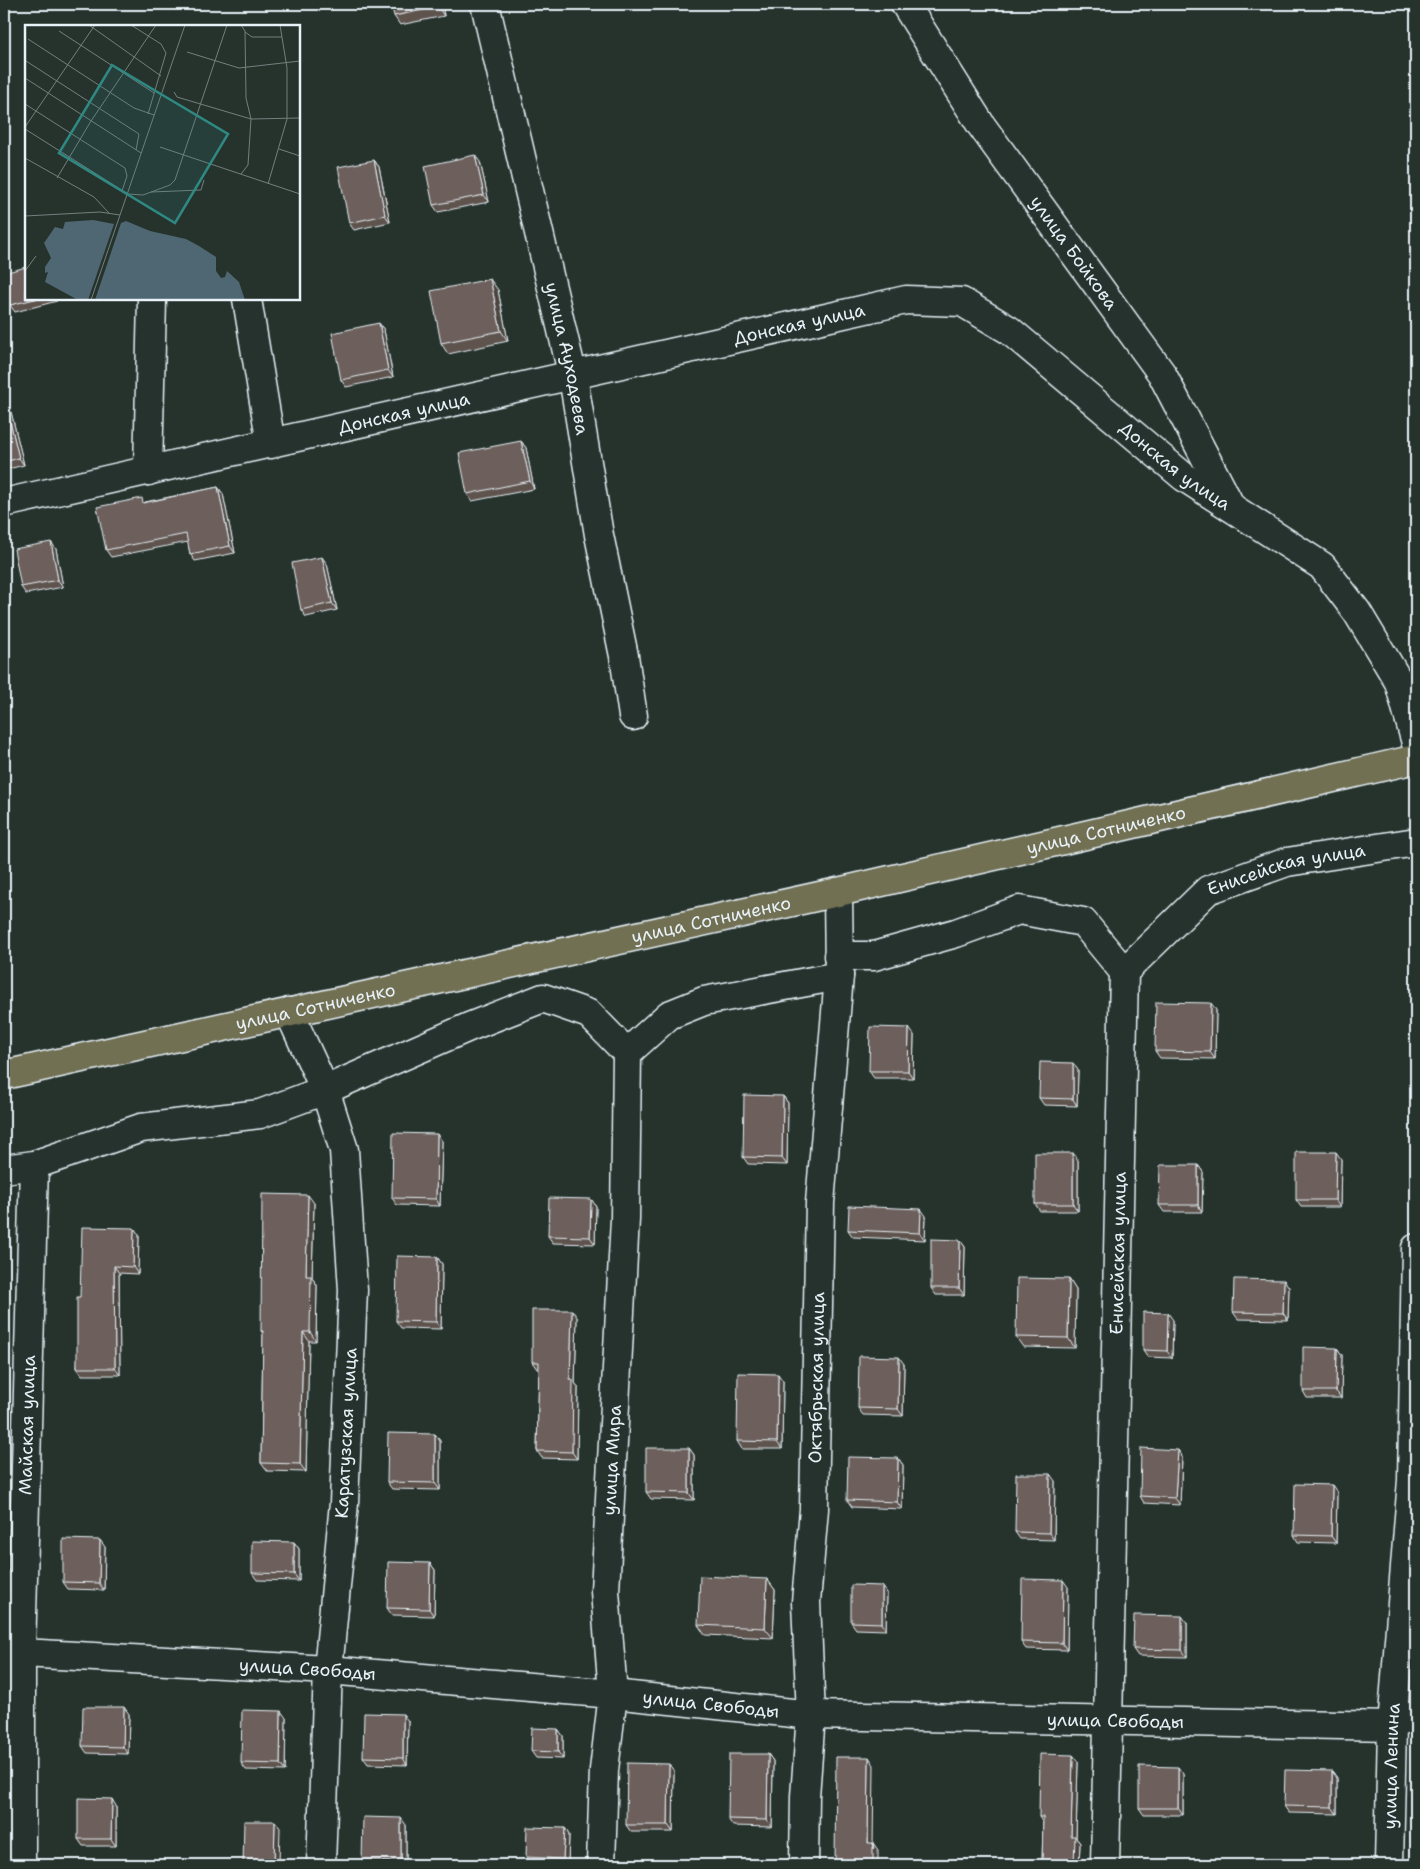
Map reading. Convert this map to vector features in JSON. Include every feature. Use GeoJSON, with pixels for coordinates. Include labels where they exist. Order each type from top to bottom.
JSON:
{"type":"FeatureCollection","features":[{"type":"Feature","properties":{"kind":"main road","name":"улица Сотниченко"},"geometry":{"type":"LineString","coordinates":[[4,1075],[838,892],[1416,759]]}},
{"type":"Feature","properties":{"kind":"street","name":"улица Ауходеева"},"geometry":{"type":"LineString","coordinates":[[485,4],[573,377],[598,534],[624,656],[633,716]]}},
{"type":"Feature","properties":{"kind":"street","name":"улица Бойкова"},"geometry":{"type":"LineString","coordinates":[[905,4],[981,125],[1162,374],[1232,508]]}},
{"type":"Feature","properties":{"kind":"street"},"geometry":{"type":"LineString","coordinates":[[148,471],[152,300]]}},
{"type":"Feature","properties":{"kind":"street"},"geometry":{"type":"LineString","coordinates":[[247,300],[271,444]]}},
{"type":"Feature","properties":{"kind":"street","name":"Донская улица"},"geometry":{"type":"LineString","coordinates":[[4,503],[573,377],[906,300],[962,302],[1009,330],[1184,477],[1322,566],[1357,612],[1399,682],[1416,744]]}},
{"type":"Feature","properties":{"kind":"street","name":"Енисейская улица"},"geometry":{"type":"LineString","coordinates":[[1105,1865],[1124,972],[1208,890],[1287,862],[1416,842]]}},
{"type":"Feature","properties":{"kind":"street","name":"Октябрьская улица"},"geometry":{"type":"LineString","coordinates":[[804,1865],[805,1796],[811,1715],[806,1602],[814,1509],[820,1203],[839,966],[838,892]]}},
{"type":"Feature","properties":{"kind":"street"},"geometry":{"type":"LineString","coordinates":[[4,1169],[34,1165],[142,1128],[260,1114],[325,1090],[543,998],[588,1014],[627,1053],[669,1015],[704,1001],[956,933],[1019,910],[1083,922],[1124,972]]}},
{"type":"Feature","properties":{"kind":"street","name":"Каратузская улица"},"geometry":{"type":"LineString","coordinates":[[288,1012],[325,1090],[344,1150],[353,1290],[344,1503],[328,1670],[321,1865]]}},
{"type":"Feature","properties":{"kind":"street","name":"улица Мира"},"geometry":{"type":"LineString","coordinates":[[601,1865],[604,1770],[613,1694],[605,1591],[625,1219],[627,1053]]}},
{"type":"Feature","properties":{"kind":"street","name":"Майская улица"},"geometry":{"type":"LineString","coordinates":[[21,1865],[12,1652],[34,1165]]}},
{"type":"Feature","properties":{"kind":"street","name":"улица Ленина"},"geometry":{"type":"LineString","coordinates":[[1389,1865],[1392,1726],[1412,1480],[1416,1248]]}},
{"type":"Feature","properties":{"kind":"street","name":"улица Свободы"},"geometry":{"type":"LineString","coordinates":[[12,1652],[328,1670],[613,1694],[811,1715],[1392,1726],[1416,1714]]}},
{"type":"Feature","properties":{"kind":"building"},"geometry":{"type":"Polygon","coordinates":[[[391,4],[437,4],[438,7],[394,16],[391,4]]]}},
{"type":"Feature","properties":{"kind":"building"},"geometry":{"type":"Polygon","coordinates":[[[475,155],[484,195],[433,205],[425,166],[475,155]]]}},
{"type":"Feature","properties":{"kind":"building"},"geometry":{"type":"Polygon","coordinates":[[[374,160],[385,215],[349,223],[338,167],[374,160]]]}},
{"type":"Feature","properties":{"kind":"building"},"geometry":{"type":"Polygon","coordinates":[[[25,267],[25,300],[31,300],[10,305],[4,273],[25,267]]]}},
{"type":"Feature","properties":{"kind":"building"},"geometry":{"type":"Polygon","coordinates":[[[490,279],[501,331],[441,343],[431,291],[490,279]]]}},
{"type":"Feature","properties":{"kind":"building"},"geometry":{"type":"Polygon","coordinates":[[[379,323],[388,370],[341,380],[332,333],[379,323]]]}},
{"type":"Feature","properties":{"kind":"building"},"geometry":{"type":"Polygon","coordinates":[[[4,405],[6,405],[19,458],[4,462],[4,405]]]}},
{"type":"Feature","properties":{"kind":"building"},"geometry":{"type":"Polygon","coordinates":[[[521,441],[530,481],[467,494],[459,453],[521,441]]]}},
{"type":"Feature","properties":{"kind":"building"},"geometry":{"type":"Polygon","coordinates":[[[218,487],[230,546],[190,554],[186,534],[106,550],[97,507],[142,498],[143,503],[218,487]]]}},
{"type":"Feature","properties":{"kind":"building"},"geometry":{"type":"Polygon","coordinates":[[[51,542],[58,580],[21,587],[14,549],[51,542]]]}},
{"type":"Feature","properties":{"kind":"building"},"geometry":{"type":"Polygon","coordinates":[[[322,557],[332,603],[301,610],[292,563],[322,557]]]}},
{"type":"Feature","properties":{"kind":"building"},"geometry":{"type":"Polygon","coordinates":[[[1156,1002],[1211,1003],[1210,1052],[1155,1051],[1156,1002]]]}},
{"type":"Feature","properties":{"kind":"building"},"geometry":{"type":"Polygon","coordinates":[[[870,1027],[909,1028],[908,1071],[869,1071],[870,1027]]]}},
{"type":"Feature","properties":{"kind":"building"},"geometry":{"type":"Polygon","coordinates":[[[1040,1062],[1073,1063],[1073,1099],[1039,1098],[1040,1062]]]}},
{"type":"Feature","properties":{"kind":"building"},"geometry":{"type":"Polygon","coordinates":[[[744,1095],[783,1096],[782,1158],[743,1157],[744,1095]]]}},
{"type":"Feature","properties":{"kind":"building"},"geometry":{"type":"Polygon","coordinates":[[[393,1133],[437,1134],[436,1199],[392,1198],[393,1133]]]}},
{"type":"Feature","properties":{"kind":"building"},"geometry":{"type":"Polygon","coordinates":[[[1296,1152],[1336,1152],[1335,1200],[1296,1200],[1296,1152]]]}},
{"type":"Feature","properties":{"kind":"building"},"geometry":{"type":"Polygon","coordinates":[[[1035,1153],[1073,1153],[1073,1204],[1035,1204],[1035,1153]]]}},
{"type":"Feature","properties":{"kind":"building"},"geometry":{"type":"Polygon","coordinates":[[[1160,1165],[1198,1165],[1198,1205],[1159,1205],[1160,1165]]]}},
{"type":"Feature","properties":{"kind":"building"},"geometry":{"type":"Polygon","coordinates":[[[262,1194],[308,1195],[306,1276],[311,1276],[310,1332],[303,1332],[300,1464],[261,1463],[263,1331],[261,1331],[262,1194]]]}},
{"type":"Feature","properties":{"kind":"building"},"geometry":{"type":"Polygon","coordinates":[[[549,1198],[591,1199],[590,1237],[548,1236],[549,1198]]]}},
{"type":"Feature","properties":{"kind":"building"},"geometry":{"type":"Polygon","coordinates":[[[849,1206],[921,1209],[920,1233],[848,1230],[849,1206]]]}},
{"type":"Feature","properties":{"kind":"building"},"geometry":{"type":"Polygon","coordinates":[[[82,1227],[134,1228],[133,1267],[114,1266],[115,1368],[77,1368],[77,1297],[80,1297],[82,1227]]]}},
{"type":"Feature","properties":{"kind":"building"},"geometry":{"type":"Polygon","coordinates":[[[931,1239],[960,1240],[959,1288],[931,1288],[931,1239]]]}},
{"type":"Feature","properties":{"kind":"building"},"geometry":{"type":"Polygon","coordinates":[[[397,1256],[437,1257],[436,1322],[396,1321],[397,1256]]]}},
{"type":"Feature","properties":{"kind":"building"},"geometry":{"type":"Polygon","coordinates":[[[1017,1278],[1069,1279],[1068,1338],[1016,1337],[1017,1278]]]}},
{"type":"Feature","properties":{"kind":"building"},"geometry":{"type":"Polygon","coordinates":[[[1234,1279],[1284,1280],[1283,1313],[1233,1312],[1234,1279]]]}},
{"type":"Feature","properties":{"kind":"building"},"geometry":{"type":"Polygon","coordinates":[[[532,1310],[572,1310],[570,1380],[573,1380],[572,1452],[537,1451],[539,1362],[532,1362],[532,1310]]]}},
{"type":"Feature","properties":{"kind":"building"},"geometry":{"type":"Polygon","coordinates":[[[1143,1312],[1168,1313],[1167,1351],[1143,1350],[1143,1312]]]}},
{"type":"Feature","properties":{"kind":"building"},"geometry":{"type":"Polygon","coordinates":[[[1303,1347],[1337,1348],[1336,1391],[1303,1391],[1303,1347]]]}},
{"type":"Feature","properties":{"kind":"building"},"geometry":{"type":"Polygon","coordinates":[[[859,1356],[899,1357],[898,1409],[858,1408],[859,1356]]]}},
{"type":"Feature","properties":{"kind":"building"},"geometry":{"type":"Polygon","coordinates":[[[738,1373],[778,1374],[777,1442],[737,1441],[738,1373]]]}},
{"type":"Feature","properties":{"kind":"building"},"geometry":{"type":"Polygon","coordinates":[[[388,1433],[435,1434],[435,1483],[387,1482],[388,1433]]]}},
{"type":"Feature","properties":{"kind":"building"},"geometry":{"type":"Polygon","coordinates":[[[646,1448],[689,1448],[689,1493],[646,1492],[646,1448]]]}},
{"type":"Feature","properties":{"kind":"building"},"geometry":{"type":"Polygon","coordinates":[[[1141,1448],[1178,1450],[1175,1498],[1140,1496],[1141,1448]]]}},
{"type":"Feature","properties":{"kind":"building"},"geometry":{"type":"Polygon","coordinates":[[[848,1457],[898,1458],[897,1502],[847,1500],[848,1457]]]}},
{"type":"Feature","properties":{"kind":"building"},"geometry":{"type":"Polygon","coordinates":[[[1016,1474],[1050,1474],[1049,1533],[1015,1532],[1016,1474]]]}},
{"type":"Feature","properties":{"kind":"building"},"geometry":{"type":"Polygon","coordinates":[[[1295,1484],[1332,1485],[1331,1536],[1294,1535],[1295,1484]]]}},
{"type":"Feature","properties":{"kind":"building"},"geometry":{"type":"Polygon","coordinates":[[[63,1539],[100,1540],[99,1583],[63,1582],[63,1539]]]}},
{"type":"Feature","properties":{"kind":"building"},"geometry":{"type":"Polygon","coordinates":[[[252,1541],[294,1542],[294,1574],[252,1573],[252,1541]]]}},
{"type":"Feature","properties":{"kind":"building"},"geometry":{"type":"Polygon","coordinates":[[[388,1562],[430,1563],[429,1609],[387,1608],[388,1562]]]}},
{"type":"Feature","properties":{"kind":"building"},"geometry":{"type":"Polygon","coordinates":[[[700,1576],[767,1579],[765,1628],[698,1625],[700,1576]]]}},
{"type":"Feature","properties":{"kind":"building"},"geometry":{"type":"Polygon","coordinates":[[[1022,1579],[1063,1580],[1062,1643],[1021,1642],[1022,1579]]]}},
{"type":"Feature","properties":{"kind":"building"},"geometry":{"type":"Polygon","coordinates":[[[851,1585],[882,1586],[882,1623],[851,1622],[851,1585]]]}},
{"type":"Feature","properties":{"kind":"building"},"geometry":{"type":"Polygon","coordinates":[[[1134,1615],[1182,1616],[1182,1650],[1133,1649],[1134,1615]]]}},
{"type":"Feature","properties":{"kind":"building"},"geometry":{"type":"Polygon","coordinates":[[[83,1707],[124,1707],[123,1747],[82,1746],[83,1707]]]}},
{"type":"Feature","properties":{"kind":"building"},"geometry":{"type":"Polygon","coordinates":[[[242,1710],[281,1711],[280,1764],[241,1763],[242,1710]]]}},
{"type":"Feature","properties":{"kind":"building"},"geometry":{"type":"Polygon","coordinates":[[[364,1713],[403,1714],[403,1758],[363,1757],[364,1713]]]}},
{"type":"Feature","properties":{"kind":"building"},"geometry":{"type":"Polygon","coordinates":[[[532,1728],[558,1729],[558,1752],[531,1751],[532,1728]]]}},
{"type":"Feature","properties":{"kind":"building"},"geometry":{"type":"Polygon","coordinates":[[[729,1754],[768,1754],[767,1820],[728,1819],[729,1754]]]}},
{"type":"Feature","properties":{"kind":"building"},"geometry":{"type":"Polygon","coordinates":[[[1040,1754],[1073,1755],[1071,1836],[1075,1836],[1074,1865],[1042,1865],[1043,1817],[1039,1817],[1040,1754]]]}},
{"type":"Feature","properties":{"kind":"building"},"geometry":{"type":"Polygon","coordinates":[[[836,1757],[869,1757],[868,1843],[873,1843],[873,1865],[835,1865],[836,1757]]]}},
{"type":"Feature","properties":{"kind":"building"},"geometry":{"type":"Polygon","coordinates":[[[627,1763],[669,1764],[668,1825],[626,1825],[627,1763]]]}},
{"type":"Feature","properties":{"kind":"building"},"geometry":{"type":"Polygon","coordinates":[[[1139,1766],[1178,1767],[1178,1808],[1139,1808],[1139,1766]]]}},
{"type":"Feature","properties":{"kind":"building"},"geometry":{"type":"Polygon","coordinates":[[[1285,1770],[1332,1771],[1332,1807],[1284,1806],[1285,1770]]]}},
{"type":"Feature","properties":{"kind":"building"},"geometry":{"type":"Polygon","coordinates":[[[78,1798],[112,1799],[111,1839],[78,1839],[78,1798]]]}},
{"type":"Feature","properties":{"kind":"building"},"geometry":{"type":"Polygon","coordinates":[[[363,1817],[401,1818],[401,1862],[362,1861],[363,1817]]]}},
{"type":"Feature","properties":{"kind":"building"},"geometry":{"type":"Polygon","coordinates":[[[244,1821],[275,1821],[274,1865],[243,1865],[244,1821]]]}},
{"type":"Feature","properties":{"kind":"building"},"geometry":{"type":"Polygon","coordinates":[[[527,1827],[565,1828],[563,1859],[526,1857],[527,1827]]]}}]}
